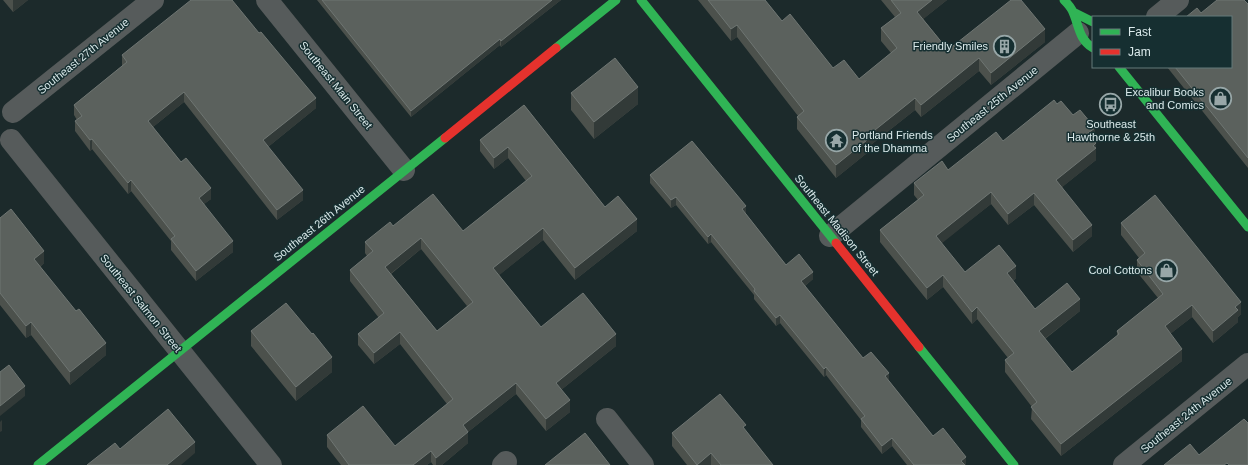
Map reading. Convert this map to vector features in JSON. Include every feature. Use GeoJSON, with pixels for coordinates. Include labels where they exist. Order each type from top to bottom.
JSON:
{"type":"FeatureCollection","features":[{"type":"Feature","properties":{"kind":"street","name":"Southeast 27th Avenue"},"geometry":{"type":"LineString","coordinates":[[7,108],[153,0]]}},
{"type":"Feature","properties":{"kind":"street","name":"Southeast Main Street"},"geometry":{"type":"LineString","coordinates":[[268,0],[404,170]]}},
{"type":"Feature","properties":{"kind":"street","name":"Southeast 26th Avenue"},"geometry":{"type":"LineString","coordinates":[[38,465],[616,0]]}},
{"type":"Feature","properties":{"kind":"street","name":"Southeast Madison Street"},"geometry":{"type":"LineString","coordinates":[[641,0],[1014,465]]}},
{"type":"Feature","properties":{"kind":"street"},"geometry":{"type":"LineString","coordinates":[[1064,0],[1086,27],[1089,46],[1092,48]]}},
{"type":"Feature","properties":{"kind":"street"},"geometry":{"type":"LineString","coordinates":[[1158,16],[1178,0]]}},
{"type":"Feature","properties":{"kind":"street"},"geometry":{"type":"LineString","coordinates":[[1073,12],[1091,20],[1086,27]]}},
{"type":"Feature","properties":{"kind":"street","name":"Southeast 25th Avenue"},"geometry":{"type":"LineString","coordinates":[[830,236],[1086,27]]}},
{"type":"Feature","properties":{"kind":"street"},"geometry":{"type":"LineString","coordinates":[[1120,68],[1248,227]]}},
{"type":"Feature","properties":{"kind":"street"},"geometry":{"type":"LineString","coordinates":[[6,143],[15,136],[18,124],[7,108]]}},
{"type":"Feature","properties":{"kind":"street","name":"Southeast Salmon Street"},"geometry":{"type":"LineString","coordinates":[[6,143],[179,352],[270,465]]}},
{"type":"Feature","properties":{"kind":"street","name":"Southeast 24th Avenue"},"geometry":{"type":"LineString","coordinates":[[1124,465],[1248,364]]}},
{"type":"Feature","properties":{"kind":"street"},"geometry":{"type":"LineString","coordinates":[[607,419],[643,465]]}},
{"type":"Feature","properties":{"kind":"building"},"geometry":{"type":"Polygon","coordinates":[[[191,0],[232,0],[316,98],[263,140],[303,190],[277,210],[184,92],[148,121],[181,162],[186,158],[211,188],[199,198],[233,241],[196,271],[171,239],[175,236],[131,180],[128,183],[92,139],[90,140],[75,121],[82,116],[74,105],[127,62],[122,55],[191,0]]]}},
{"type":"Feature","properties":{"kind":"building"},"geometry":{"type":"Polygon","coordinates":[[[322,0],[552,0],[501,41],[500,39],[411,111],[322,0]]]}},
{"type":"Feature","properties":{"kind":"building"},"geometry":{"type":"Polygon","coordinates":[[[708,0],[765,0],[782,21],[790,14],[833,68],[844,60],[859,79],[897,48],[881,28],[901,13],[891,0],[932,0],[917,12],[948,50],[1011,0],[1021,0],[1045,29],[991,73],[979,58],[921,105],[915,98],[870,134],[872,136],[836,165],[797,117],[804,111],[737,25],[731,29],[708,0]]]}},
{"type":"Feature","properties":{"kind":"building"},"geometry":{"type":"Polygon","coordinates":[[[1217,0],[1244,0],[1248,4],[1248,158],[1176,68],[1232,68],[1232,16],[1187,16],[1197,8],[1201,13],[1217,0]]]}},
{"type":"Feature","properties":{"kind":"building"},"geometry":{"type":"Polygon","coordinates":[[[615,58],[638,87],[594,122],[571,93],[615,58]]]}},
{"type":"Feature","properties":{"kind":"building"},"geometry":{"type":"Polygon","coordinates":[[[1054,100],[1057,104],[1061,101],[1073,115],[1080,110],[1095,128],[1088,133],[1096,143],[1093,146],[1096,148],[1056,180],[1092,225],[1073,240],[1034,193],[1008,214],[991,192],[936,236],[965,272],[999,245],[1016,266],[1007,273],[1035,309],[1067,283],[1080,299],[1039,331],[1072,372],[1119,334],[1117,331],[1163,294],[1137,260],[1145,253],[1121,223],[1155,195],[1241,302],[1235,307],[1238,310],[1213,331],[1192,305],[1165,326],[1182,349],[1061,444],[1031,407],[1037,402],[1005,360],[1014,353],[977,307],[972,312],[943,275],[927,288],[880,230],[924,195],[914,183],[942,161],[948,170],[996,132],[1003,141],[1054,100]]]}},
{"type":"Feature","properties":{"kind":"building"},"geometry":{"type":"Polygon","coordinates":[[[524,105],[605,207],[618,196],[637,219],[575,268],[543,228],[493,268],[541,327],[583,293],[616,334],[556,383],[570,400],[546,419],[516,383],[463,425],[468,432],[436,458],[431,451],[413,465],[349,465],[327,435],[363,406],[395,446],[453,399],[400,332],[374,353],[358,334],[384,313],[350,270],[373,251],[365,242],[390,222],[393,226],[433,194],[463,231],[532,176],[508,147],[494,158],[480,140],[524,105]],[[421,238],[385,267],[437,331],[473,302],[421,238]]]}},
{"type":"Feature","properties":{"kind":"building"},"geometry":{"type":"Polygon","coordinates":[[[692,141],[746,206],[742,209],[786,265],[799,254],[813,272],[801,281],[863,358],[871,352],[889,373],[885,376],[933,436],[943,428],[966,457],[961,461],[965,465],[914,465],[892,438],[882,446],[861,419],[865,416],[826,367],[824,369],[780,315],[776,318],[711,234],[708,237],[676,197],[671,200],[650,175],[692,141]]]}},
{"type":"Feature","properties":{"kind":"building"},"geometry":{"type":"Polygon","coordinates":[[[11,209],[44,251],[34,259],[76,311],[79,309],[106,343],[70,372],[31,322],[26,326],[0,293],[0,218],[11,209]]]}},
{"type":"Feature","properties":{"kind":"building"},"geometry":{"type":"Polygon","coordinates":[[[286,303],[332,357],[296,387],[251,331],[286,303]]]}},
{"type":"Feature","properties":{"kind":"building"},"geometry":{"type":"Polygon","coordinates":[[[9,365],[25,386],[0,406],[0,372],[9,365]]]}},
{"type":"Feature","properties":{"kind":"building"},"geometry":{"type":"Polygon","coordinates":[[[720,394],[746,425],[743,427],[773,465],[721,465],[711,453],[697,465],[672,433],[720,394]]]}},
{"type":"Feature","properties":{"kind":"building"},"geometry":{"type":"Polygon","coordinates":[[[168,409],[195,442],[167,465],[87,465],[115,443],[120,449],[168,409]]]}},
{"type":"Feature","properties":{"kind":"building"},"geometry":{"type":"Polygon","coordinates":[[[1244,419],[1248,423],[1248,465],[1229,465],[1227,463],[1224,465],[1164,465],[1190,444],[1199,455],[1244,419]]]}},
{"type":"Feature","properties":{"kind":"building"},"geometry":{"type":"Polygon","coordinates":[[[585,433],[610,465],[545,465],[585,433]]]}},
{"type":"Feature","properties":{"kind":"traffic: fast"},"geometry":{"type":"LineString","coordinates":[[556,48],[616,0]]}},
{"type":"Feature","properties":{"kind":"traffic: fast"},"geometry":{"type":"LineString","coordinates":[[641,0],[836,243]]}},
{"type":"Feature","properties":{"kind":"traffic: fast"},"geometry":{"type":"LineString","coordinates":[[1064,0],[1072,10],[1084,40],[1092,47]]}},
{"type":"Feature","properties":{"kind":"traffic: fast"},"geometry":{"type":"LineString","coordinates":[[1073,12],[1092,22]]}},
{"type":"Feature","properties":{"kind":"traffic: fast"},"geometry":{"type":"LineString","coordinates":[[1120,68],[1248,227]]}},
{"type":"Feature","properties":{"kind":"traffic: fast"},"geometry":{"type":"LineString","coordinates":[[38,465],[445,138]]}},
{"type":"Feature","properties":{"kind":"traffic: fast"},"geometry":{"type":"LineString","coordinates":[[919,347],[1014,465]]}},
{"type":"Feature","properties":{"kind":"traffic: jam"},"geometry":{"type":"LineString","coordinates":[[445,138],[556,48]]}},
{"type":"Feature","properties":{"kind":"traffic: jam"},"geometry":{"type":"LineString","coordinates":[[836,243],[919,347]]}},
{"type":"Feature","properties":{"kind":"place","name":"Friendly Smiles"},"geometry":{"type":"Point","coordinates":[1004,46]}},
{"type":"Feature","properties":{"kind":"place","name":"Excalibur Books and Comics"},"geometry":{"type":"Point","coordinates":[1220,98]}},
{"type":"Feature","properties":{"kind":"place","name":"Southeast Hawthorne & 25th"},"geometry":{"type":"Point","coordinates":[1111,104]}},
{"type":"Feature","properties":{"kind":"place","name":"Portland Friends of the Dhamma"},"geometry":{"type":"Point","coordinates":[837,141]}},
{"type":"Feature","properties":{"kind":"place","name":"Cool Cottons"},"geometry":{"type":"Point","coordinates":[1167,270]}}]}
